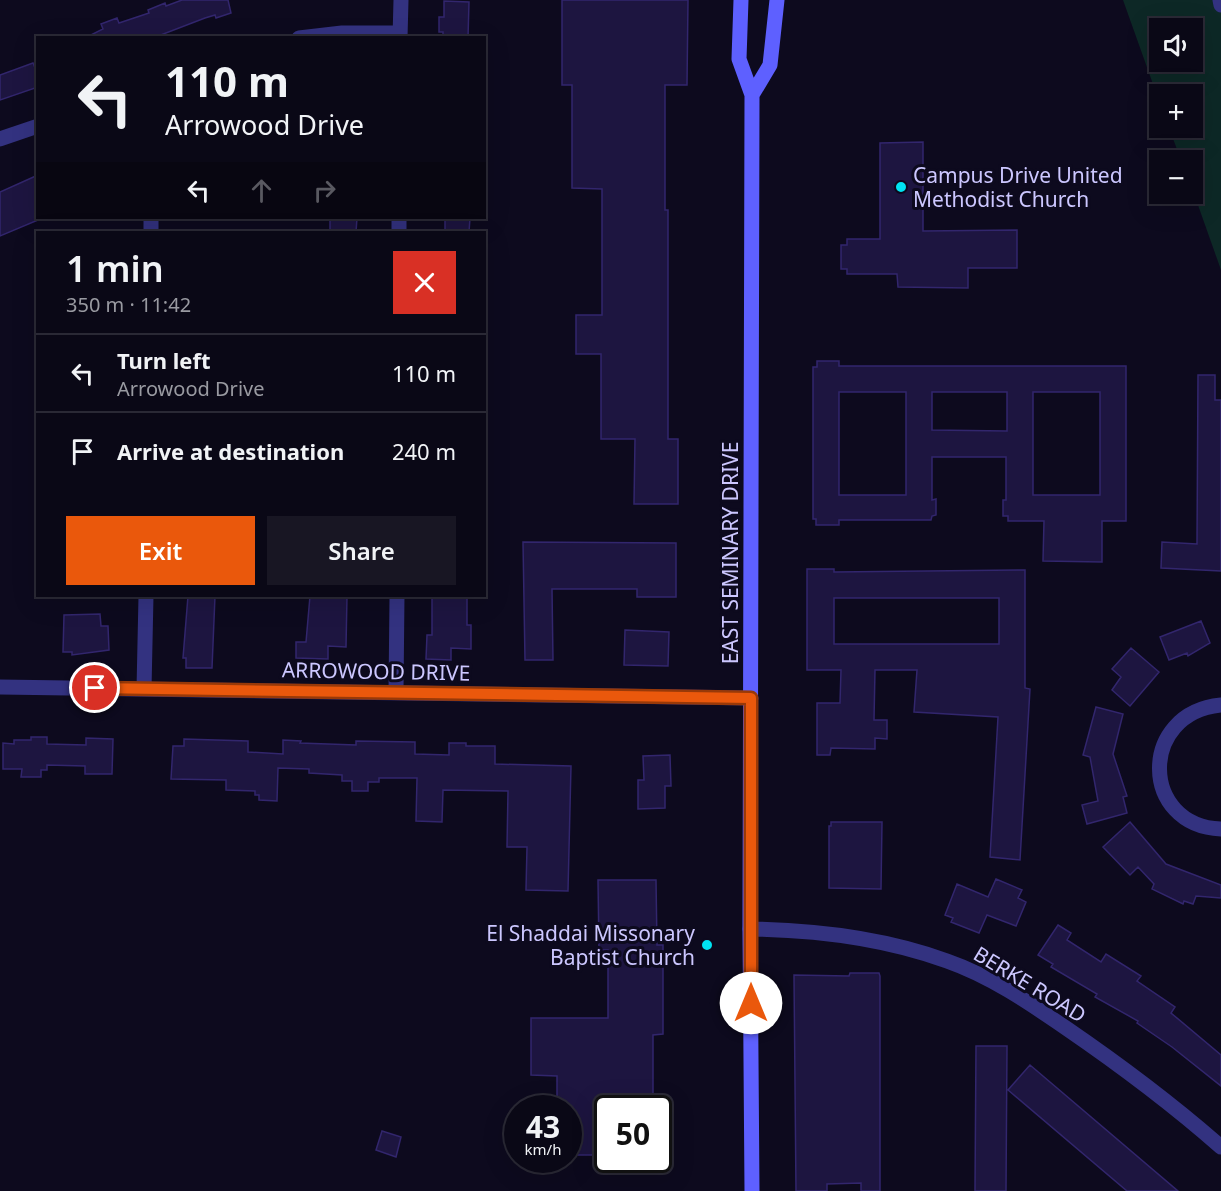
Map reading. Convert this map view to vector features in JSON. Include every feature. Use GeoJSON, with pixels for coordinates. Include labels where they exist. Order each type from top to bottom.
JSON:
{"type":"FeatureCollection","features":[{"type":"Feature","properties":{"kind":"main road","name":"EAST SEMINARY DRIVE"},"geometry":{"type":"LineString","coordinates":[[741,0],[739,59],[752,95],[750,929],[752,1191]]}},
{"type":"Feature","properties":{"kind":"main road"},"geometry":{"type":"LineString","coordinates":[[752,95],[770,65],[777,0]]}},
{"type":"Feature","properties":{"kind":"street"},"geometry":{"type":"LineString","coordinates":[[316,36],[342,33],[400,35],[401,0]]}},
{"type":"Feature","properties":{"kind":"street"},"geometry":{"type":"LineString","coordinates":[[1220,0],[1221,5]]}},
{"type":"Feature","properties":{"kind":"street"},"geometry":{"type":"LineString","coordinates":[[0,140],[36,127]]}},
{"type":"Feature","properties":{"kind":"street"},"geometry":{"type":"LineString","coordinates":[[144,689],[146,597]]}},
{"type":"Feature","properties":{"kind":"street"},"geometry":{"type":"LineString","coordinates":[[396,692],[397,597]]}},
{"type":"Feature","properties":{"kind":"street","name":"ARROWOOD DRIVE"},"geometry":{"type":"LineString","coordinates":[[0,687],[751,698]]}},
{"type":"Feature","properties":{"kind":"street"},"geometry":{"type":"LineString","coordinates":[[1221,705],[1206,706],[1190,712],[1177,723],[1160,752],[1159,769],[1165,794],[1180,814],[1194,824],[1221,829]]}},
{"type":"Feature","properties":{"kind":"street","name":"BERKE ROAD"},"geometry":{"type":"LineString","coordinates":[[750,929],[808,932],[880,942],[949,961],[996,983],[1046,1014],[1148,1086],[1221,1147]]}},
{"type":"Feature","properties":{"kind":"green space"},"geometry":{"type":"Polygon","coordinates":[[[1123,0],[1221,0],[1221,270],[1198,204],[1203,204],[1203,150],[1177,150],[1173,138],[1203,138],[1203,84],[1153,84],[1123,0]]]}},
{"type":"Feature","properties":{"kind":"building"},"geometry":{"type":"Polygon","coordinates":[[[182,0],[228,0],[231,13],[216,18],[215,15],[205,18],[158,36],[89,36],[103,29],[101,24],[117,18],[119,23],[149,13],[148,10],[165,3],[166,6],[182,0]]]}},
{"type":"Feature","properties":{"kind":"building"},"geometry":{"type":"Polygon","coordinates":[[[562,0],[688,0],[687,85],[665,85],[665,210],[668,210],[668,439],[678,439],[678,504],[634,504],[635,439],[601,439],[601,354],[576,354],[576,315],[602,315],[602,189],[572,188],[572,85],[562,85],[562,0]]]}},
{"type":"Feature","properties":{"kind":"building"},"geometry":{"type":"Polygon","coordinates":[[[444,1],[469,2],[468,36],[443,36],[443,32],[439,32],[439,17],[444,17],[444,1]]]}},
{"type":"Feature","properties":{"kind":"building"},"geometry":{"type":"Polygon","coordinates":[[[33,63],[36,70],[36,88],[0,100],[0,75],[33,63]]]}},
{"type":"Feature","properties":{"kind":"building","name":"Campus Drive United Methodist Church"},"geometry":{"type":"Polygon","coordinates":[[[923,142],[923,231],[1017,230],[1017,268],[968,268],[968,288],[898,287],[897,274],[847,274],[847,269],[841,269],[841,245],[847,245],[847,239],[880,239],[880,143],[923,142]]]}},
{"type":"Feature","properties":{"kind":"building"},"geometry":{"type":"Polygon","coordinates":[[[36,176],[36,219],[38,220],[0,236],[0,192],[36,176]]]}},
{"type":"Feature","properties":{"kind":"building"},"geometry":{"type":"Polygon","coordinates":[[[330,219],[357,219],[356,231],[330,231],[330,219]]]}},
{"type":"Feature","properties":{"kind":"building"},"geometry":{"type":"Polygon","coordinates":[[[445,219],[470,219],[469,231],[445,231],[445,219]]]}},
{"type":"Feature","properties":{"kind":"building"},"geometry":{"type":"Polygon","coordinates":[[[817,361],[839,361],[839,366],[1126,366],[1126,521],[1102,521],[1102,562],[1043,561],[1044,521],[1008,521],[1008,516],[1003,516],[1003,500],[1006,500],[1006,457],[932,457],[932,500],[936,499],[936,515],[932,516],[931,520],[839,520],[839,525],[816,525],[816,519],[813,519],[813,367],[817,367],[817,361]],[[839,392],[839,495],[906,495],[906,392],[839,392]],[[932,392],[932,430],[1007,431],[1007,392],[932,392]],[[1033,392],[1033,495],[1100,495],[1100,392],[1033,392]]]}},
{"type":"Feature","properties":{"kind":"building"},"geometry":{"type":"Polygon","coordinates":[[[1198,375],[1215,375],[1215,400],[1221,400],[1221,571],[1161,568],[1162,542],[1197,544],[1198,375]]]}},
{"type":"Feature","properties":{"kind":"building"},"geometry":{"type":"Polygon","coordinates":[[[523,542],[676,543],[676,597],[637,597],[637,589],[552,589],[553,660],[525,660],[523,542]]]}},
{"type":"Feature","properties":{"kind":"building"},"geometry":{"type":"Polygon","coordinates":[[[807,569],[834,569],[834,572],[1025,570],[1025,688],[1030,689],[1020,860],[990,857],[998,717],[914,712],[917,670],[875,670],[874,720],[887,720],[887,739],[875,738],[875,749],[831,748],[830,755],[817,755],[817,703],[840,703],[841,670],[807,670],[807,569]],[[834,598],[834,644],[999,644],[999,598],[834,598]]]}},
{"type":"Feature","properties":{"kind":"building"},"geometry":{"type":"Polygon","coordinates":[[[188,597],[215,597],[212,668],[186,668],[186,658],[183,658],[188,597]]]}},
{"type":"Feature","properties":{"kind":"building"},"geometry":{"type":"Polygon","coordinates":[[[310,597],[347,597],[346,647],[328,646],[328,659],[296,658],[296,642],[306,642],[310,597]]]}},
{"type":"Feature","properties":{"kind":"building"},"geometry":{"type":"Polygon","coordinates":[[[432,597],[467,597],[467,625],[471,625],[471,649],[451,648],[451,660],[426,659],[427,635],[432,635],[432,597]]]}},
{"type":"Feature","properties":{"kind":"building"},"geometry":{"type":"Polygon","coordinates":[[[100,614],[101,626],[108,626],[109,650],[72,655],[72,652],[63,652],[64,615],[100,614]]]}},
{"type":"Feature","properties":{"kind":"building"},"geometry":{"type":"Polygon","coordinates":[[[1201,621],[1210,643],[1188,656],[1187,653],[1169,660],[1160,637],[1201,621]]]}},
{"type":"Feature","properties":{"kind":"building"},"geometry":{"type":"Polygon","coordinates":[[[625,630],[669,632],[668,666],[624,665],[625,630]]]}},
{"type":"Feature","properties":{"kind":"building"},"geometry":{"type":"Polygon","coordinates":[[[1131,648],[1159,672],[1130,706],[1112,690],[1121,677],[1112,669],[1131,648]]]}},
{"type":"Feature","properties":{"kind":"building"},"geometry":{"type":"Polygon","coordinates":[[[1096,707],[1123,714],[1113,754],[1127,796],[1123,797],[1127,813],[1087,824],[1082,805],[1098,801],[1090,757],[1083,755],[1096,707]]]}},
{"type":"Feature","properties":{"kind":"building"},"geometry":{"type":"Polygon","coordinates":[[[31,737],[47,737],[47,744],[86,745],[86,738],[113,739],[112,774],[85,774],[85,766],[47,765],[47,770],[41,770],[41,777],[21,777],[22,769],[3,769],[3,743],[14,744],[14,740],[31,740],[31,737]]]}},
{"type":"Feature","properties":{"kind":"building"},"geometry":{"type":"Polygon","coordinates":[[[184,739],[248,741],[248,752],[283,754],[283,740],[301,741],[300,743],[356,745],[356,741],[415,742],[415,754],[449,755],[449,743],[466,743],[466,746],[495,746],[495,764],[571,766],[568,891],[526,890],[527,847],[507,847],[508,791],[443,790],[442,822],[416,821],[417,778],[379,778],[379,782],[368,782],[368,791],[352,791],[352,781],[342,781],[342,775],[309,773],[309,769],[278,768],[277,801],[259,800],[259,795],[255,795],[255,791],[226,790],[226,780],[171,779],[173,746],[184,746],[184,739]]]}},
{"type":"Feature","properties":{"kind":"building"},"geometry":{"type":"Polygon","coordinates":[[[670,755],[671,786],[665,786],[665,808],[638,809],[638,780],[644,780],[643,756],[670,755]]]}},
{"type":"Feature","properties":{"kind":"building"},"geometry":{"type":"Polygon","coordinates":[[[831,822],[882,822],[881,889],[829,888],[829,826],[831,822]]]}},
{"type":"Feature","properties":{"kind":"building"},"geometry":{"type":"Polygon","coordinates":[[[1130,822],[1166,864],[1221,885],[1221,898],[1196,896],[1193,904],[1184,901],[1183,904],[1152,889],[1154,884],[1138,867],[1130,875],[1103,847],[1130,822]]]}},
{"type":"Feature","properties":{"kind":"building"},"geometry":{"type":"Polygon","coordinates":[[[996,879],[1022,890],[1018,898],[1026,902],[1016,926],[987,915],[979,933],[951,922],[953,918],[945,915],[957,884],[988,897],[996,879]]]}},
{"type":"Feature","properties":{"kind":"building"},"geometry":{"type":"Polygon","coordinates":[[[598,880],[656,880],[657,945],[663,945],[663,1034],[653,1035],[653,1095],[594,1095],[594,1155],[582,1155],[582,1095],[557,1095],[557,1076],[531,1075],[531,1018],[608,1018],[608,950],[599,950],[598,880]]]}},
{"type":"Feature","properties":{"kind":"building"},"geometry":{"type":"Polygon","coordinates":[[[1058,925],[1071,933],[1067,940],[1101,962],[1106,954],[1141,976],[1137,981],[1175,1007],[1171,1013],[1221,1055],[1221,1086],[1172,1047],[1137,1023],[1138,1021],[1095,997],[1097,994],[1051,967],[1053,964],[1038,955],[1058,925]]]}},
{"type":"Feature","properties":{"kind":"building"},"geometry":{"type":"Polygon","coordinates":[[[850,973],[879,973],[880,976],[880,1191],[861,1191],[861,1183],[827,1184],[827,1191],[796,1191],[794,975],[849,976],[850,973]]]}},
{"type":"Feature","properties":{"kind":"building"},"geometry":{"type":"Polygon","coordinates":[[[976,1046],[1007,1046],[1006,1191],[975,1191],[976,1046]]]}},
{"type":"Feature","properties":{"kind":"building"},"geometry":{"type":"Polygon","coordinates":[[[1030,1065],[1178,1191],[1127,1191],[1008,1090],[1030,1065]]]}},
{"type":"Feature","properties":{"kind":"building"},"geometry":{"type":"Polygon","coordinates":[[[382,1131],[401,1137],[396,1157],[376,1150],[382,1131]]]}},
{"type":"Feature","properties":{"kind":"place","name":"Campus Drive United Methodist Church"},"geometry":{"type":"Point","coordinates":[901,187]}},
{"type":"Feature","properties":{"kind":"place","name":"El Shaddai Missonary Baptist Church"},"geometry":{"type":"Point","coordinates":[707,945]}},
{"type":"Feature","properties":{"kind":"route"},"geometry":{"type":"LineString","coordinates":[[95,688],[751,698],[751,1003]]}}]}
